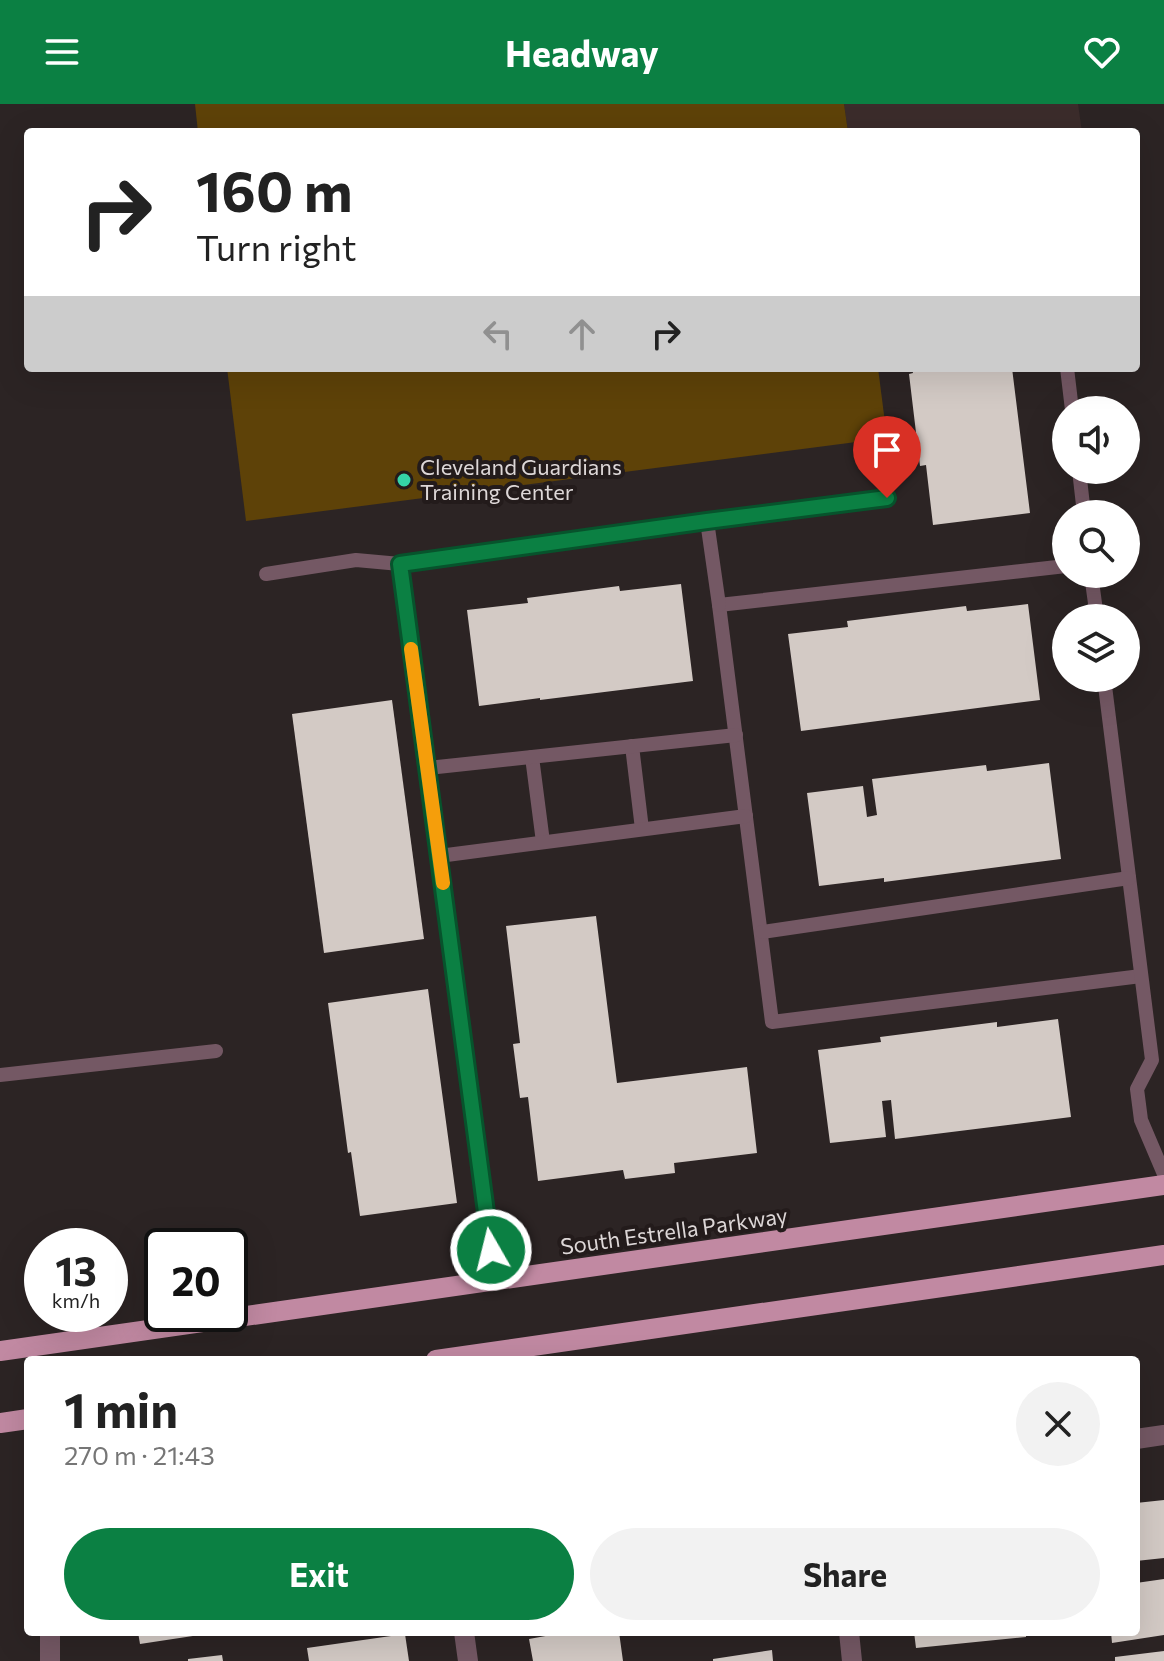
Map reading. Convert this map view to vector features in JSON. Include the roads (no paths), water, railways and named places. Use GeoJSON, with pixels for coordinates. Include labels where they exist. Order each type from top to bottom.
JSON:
{"type":"FeatureCollection","features":[{"type":"Feature","properties":{"kind":"main road","name":"South Estrella Parkway"},"geometry":{"type":"LineString","coordinates":[[0,1351],[1164,1185]]}},
{"type":"Feature","properties":{"kind":"main road"},"geometry":{"type":"LineString","coordinates":[[464,1356],[1164,1255]]}},
{"type":"Feature","properties":{"kind":"main road"},"geometry":{"type":"LineString","coordinates":[[0,1423],[24,1420]]}},
{"type":"Feature","properties":{"kind":"street"},"geometry":{"type":"LineString","coordinates":[[1140,1438],[1164,1435]]}},
{"type":"Feature","properties":{"kind":"street"},"geometry":{"type":"LineString","coordinates":[[50,1636],[50,1661]]}},
{"type":"Feature","properties":{"kind":"street"},"geometry":{"type":"LineString","coordinates":[[465,1636],[468,1661]]}},
{"type":"Feature","properties":{"kind":"street"},"geometry":{"type":"LineString","coordinates":[[849,1636],[852,1661]]}},
{"type":"Feature","properties":{"kind":"lane"},"geometry":{"type":"LineString","coordinates":[[1067,372],[1070,396]]}},
{"type":"Feature","properties":{"kind":"lane"},"geometry":{"type":"LineString","coordinates":[[266,574],[356,560],[400,564],[887,498]]}},
{"type":"Feature","properties":{"kind":"lane"},"geometry":{"type":"LineString","coordinates":[[707,521],[772,1022],[1141,976]]}},
{"type":"Feature","properties":{"kind":"lane"},"geometry":{"type":"LineString","coordinates":[[400,564],[495,1280]]}},
{"type":"Feature","properties":{"kind":"lane"},"geometry":{"type":"LineString","coordinates":[[719,605],[1052,568]]}},
{"type":"Feature","properties":{"kind":"lane"},"geometry":{"type":"LineString","coordinates":[[1106,692],[1152,1060],[1137,1089],[1141,1120],[1164,1174]]}},
{"type":"Feature","properties":{"kind":"lane"},"geometry":{"type":"LineString","coordinates":[[428,768],[736,735]]}},
{"type":"Feature","properties":{"kind":"lane"},"geometry":{"type":"LineString","coordinates":[[632,746],[642,829]]}},
{"type":"Feature","properties":{"kind":"lane"},"geometry":{"type":"LineString","coordinates":[[532,757],[543,842]]}},
{"type":"Feature","properties":{"kind":"lane"},"geometry":{"type":"LineString","coordinates":[[439,856],[746,816]]}},
{"type":"Feature","properties":{"kind":"lane"},"geometry":{"type":"LineString","coordinates":[[762,932],[1129,878]]}},
{"type":"Feature","properties":{"kind":"lane"},"geometry":{"type":"LineString","coordinates":[[0,1075],[216,1051]]}},
{"type":"Feature","properties":{"kind":"lane"},"geometry":{"type":"LineString","coordinates":[[1152,1060],[1164,1073]]}},
{"type":"Feature","properties":{"kind":"place","name":"Cleveland Guardians Training Center"},"geometry":{"type":"Point","coordinates":[404,480]}}]}
